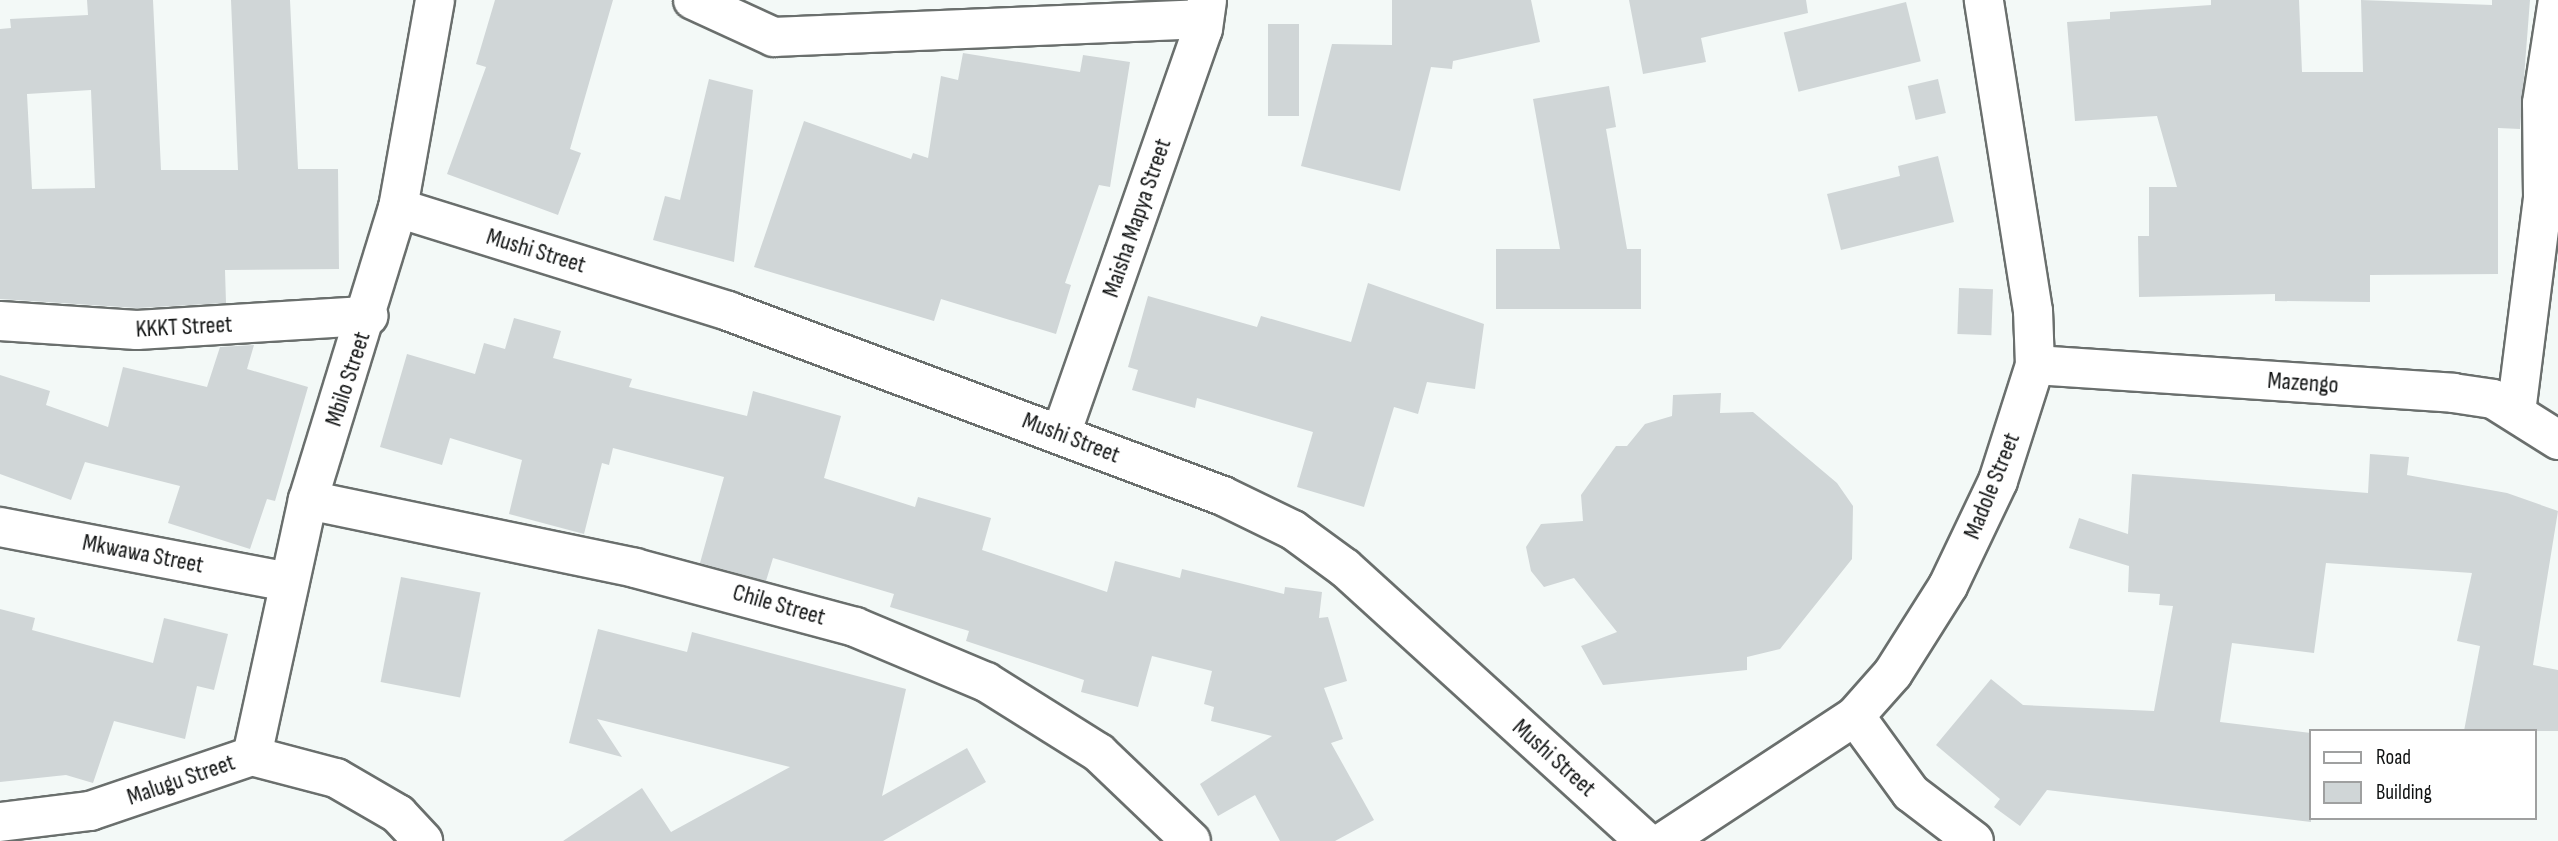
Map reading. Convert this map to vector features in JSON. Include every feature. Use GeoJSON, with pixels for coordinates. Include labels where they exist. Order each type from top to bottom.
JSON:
{"type":"FeatureCollection","features":[{"type":"Feature","properties":{"kind":"street","name":"Mbilo Street"},"geometry":{"type":"LineString","coordinates":[[252,756],[287,582],[308,499],[369,316],[398,208],[435,0]]}},
{"type":"Feature","properties":{"kind":"street"},"geometry":{"type":"LineString","coordinates":[[693,0],[774,37],[1206,9]]}},
{"type":"Feature","properties":{"kind":"street","name":"Madole Street"},"geometry":{"type":"LineString","coordinates":[[1665,841],[1855,716],[1893,674],[1948,586],[1998,481],[2035,365],[2033,311],[1984,0]]}},
{"type":"Feature","properties":{"kind":"street"},"geometry":{"type":"LineString","coordinates":[[2516,412],[2543,197],[2542,103],[2558,0]]}},
{"type":"Feature","properties":{"kind":"street","name":"Maisha Mapya Street"},"geometry":{"type":"LineString","coordinates":[[1061,434],[1206,9]]}},
{"type":"Feature","properties":{"kind":"street","name":"Mushi Street"},"geometry":{"type":"LineString","coordinates":[[398,208],[728,311],[1223,495],[1293,530],[1345,568],[1645,841]]}},
{"type":"Feature","properties":{"kind":"street","name":"KKKT Street"},"geometry":{"type":"LineString","coordinates":[[0,321],[137,330],[369,316]]}},
{"type":"Feature","properties":{"kind":"street","name":"Mazengo"},"geometry":{"type":"LineString","coordinates":[[2035,365],[2453,393],[2493,400],[2558,440]]}},
{"type":"Feature","properties":{"kind":"street","name":"Chile Street"},"geometry":{"type":"LineString","coordinates":[[308,499],[648,571],[855,627],[986,682],[1099,753],[1191,841]]}},
{"type":"Feature","properties":{"kind":"street","name":"Mkwawa Street"},"geometry":{"type":"LineString","coordinates":[[0,527],[287,582]]}},
{"type":"Feature","properties":{"kind":"street"},"geometry":{"type":"LineString","coordinates":[[1855,716],[1911,793],[1974,841]]}},
{"type":"Feature","properties":{"kind":"street","name":"Malugu Street"},"geometry":{"type":"LineString","coordinates":[[0,822],[90,810],[252,756],[337,778],[398,814],[423,841]]}},
{"type":"Feature","properties":{"kind":"building"},"geometry":{"type":"Polygon","coordinates":[[[87,0],[153,0],[161,170],[238,170],[231,0],[290,0],[298,169],[338,169],[339,269],[225,270],[226,303],[137,308],[0,299],[0,29],[11,28],[10,19],[88,15],[87,0]],[[91,90],[27,94],[32,189],[95,188],[91,90]]]}},
{"type":"Feature","properties":{"kind":"building"},"geometry":{"type":"Polygon","coordinates":[[[495,0],[613,0],[570,149],[581,153],[558,215],[447,174],[486,67],[476,64],[495,0]]]}},
{"type":"Feature","properties":{"kind":"building"},"geometry":{"type":"Polygon","coordinates":[[[1392,0],[1531,0],[1540,42],[1453,61],[1452,69],[1431,67],[1400,191],[1301,166],[1332,44],[1392,45],[1392,0]]]}},
{"type":"Feature","properties":{"kind":"building"},"geometry":{"type":"Polygon","coordinates":[[[1629,0],[1806,0],[1808,13],[1701,38],[1706,62],[1643,74],[1629,0]]]}},
{"type":"Feature","properties":{"kind":"building"},"geometry":{"type":"Polygon","coordinates":[[[2211,0],[2299,0],[2302,72],[2363,72],[2361,0],[2492,5],[2492,0],[2530,0],[2520,129],[2498,128],[2498,274],[2370,275],[2370,302],[2275,301],[2275,294],[2139,297],[2138,236],[2149,236],[2149,187],[2177,187],[2157,116],[2075,121],[2067,22],[2110,19],[2110,12],[2211,5],[2211,0]]]}},
{"type":"Feature","properties":{"kind":"building"},"geometry":{"type":"Polygon","coordinates":[[[1906,2],[1921,61],[1798,92],[1784,32],[1906,2]]]}},
{"type":"Feature","properties":{"kind":"building"},"geometry":{"type":"Polygon","coordinates":[[[1268,24],[1299,24],[1299,116],[1268,116],[1268,24]]]}},
{"type":"Feature","properties":{"kind":"building"},"geometry":{"type":"Polygon","coordinates":[[[963,53],[1080,72],[1083,55],[1130,62],[1110,187],[1099,185],[1065,283],[1071,285],[1056,334],[941,299],[934,321],[754,267],[804,121],[911,159],[913,153],[928,158],[941,76],[958,80],[963,53]]]}},
{"type":"Feature","properties":{"kind":"building"},"geometry":{"type":"Polygon","coordinates":[[[709,79],[753,90],[734,262],[653,240],[665,196],[680,200],[709,79]]]}},
{"type":"Feature","properties":{"kind":"building"},"geometry":{"type":"Polygon","coordinates":[[[1938,79],[1946,113],[1916,120],[1908,86],[1938,79]]]}},
{"type":"Feature","properties":{"kind":"building"},"geometry":{"type":"Polygon","coordinates":[[[1609,86],[1616,127],[1606,129],[1627,249],[1641,249],[1641,309],[1496,309],[1496,249],[1560,249],[1533,99],[1609,86]]]}},
{"type":"Feature","properties":{"kind":"building"},"geometry":{"type":"Polygon","coordinates":[[[1938,156],[1954,222],[1841,250],[1827,194],[1900,176],[1898,166],[1938,156]]]}},
{"type":"Feature","properties":{"kind":"building"},"geometry":{"type":"Polygon","coordinates":[[[1368,283],[1484,324],[1475,389],[1427,382],[1418,414],[1394,407],[1364,507],[1297,487],[1313,432],[1197,398],[1195,408],[1132,390],[1138,370],[1128,367],[1148,296],[1257,327],[1261,316],[1351,342],[1368,283]]]}},
{"type":"Feature","properties":{"kind":"building"},"geometry":{"type":"Polygon","coordinates":[[[1959,288],[1993,289],[1991,335],[1957,334],[1959,288]]]}},
{"type":"Feature","properties":{"kind":"building"},"geometry":{"type":"Polygon","coordinates":[[[514,318],[561,331],[553,358],[632,379],[629,387],[747,416],[753,391],[841,416],[824,478],[915,507],[918,497],[991,518],[982,550],[1107,592],[1115,561],[1180,578],[1182,569],[1284,594],[1285,587],[1322,592],[1319,618],[1328,617],[1347,681],[1324,688],[1343,739],[1331,743],[1374,820],[1335,841],[1280,841],[1255,795],[1218,816],[1200,784],[1272,736],[1211,721],[1214,707],[1204,704],[1212,671],[1152,656],[1138,707],[1081,692],[1084,680],[966,641],[969,631],[890,607],[894,594],[773,558],[766,581],[700,563],[724,477],[613,448],[609,465],[602,463],[584,534],[509,514],[522,460],[450,438],[442,465],[380,447],[407,354],[475,374],[484,343],[505,349],[514,318]]]}},
{"type":"Feature","properties":{"kind":"building"},"geometry":{"type":"Polygon","coordinates":[[[254,345],[247,369],[308,387],[275,501],[267,499],[250,549],[168,523],[180,486],[85,462],[71,500],[0,474],[0,375],[50,391],[46,405],[108,427],[123,367],[207,387],[220,347],[254,345]]]}},
{"type":"Feature","properties":{"kind":"building"},"geometry":{"type":"Polygon","coordinates":[[[1721,393],[1720,413],[1753,412],[1837,483],[1853,506],[1852,559],[1780,649],[1747,657],[1747,670],[1603,685],[1581,646],[1617,632],[1574,578],[1544,587],[1531,571],[1526,547],[1541,524],[1583,521],[1581,495],[1616,446],[1627,446],[1645,424],[1672,416],[1673,395],[1721,393]]]}},
{"type":"Feature","properties":{"kind":"building"},"geometry":{"type":"Polygon","coordinates":[[[2370,454],[2409,457],[2407,475],[2507,493],[2558,511],[2533,665],[2558,670],[2558,731],[2464,729],[2480,646],[2457,641],[2472,573],[2326,563],[2314,653],[2232,643],[2220,722],[2310,733],[2311,822],[2047,790],[2020,826],[1994,807],[2000,799],[1936,745],[1991,679],[2023,705],[2154,711],[2173,606],[2159,605],[2160,594],[2128,592],[2129,566],[2069,548],[2079,518],[2128,534],[2132,474],[2368,493],[2370,454]]]}},
{"type":"Feature","properties":{"kind":"building"},"geometry":{"type":"Polygon","coordinates":[[[401,577],[481,592],[460,697],[381,682],[401,577]]]}},
{"type":"Feature","properties":{"kind":"building"},"geometry":{"type":"Polygon","coordinates":[[[0,609],[35,618],[32,630],[153,663],[164,618],[228,634],[214,690],[197,686],[185,739],[114,721],[93,783],[66,775],[0,782],[0,609]]]}},
{"type":"Feature","properties":{"kind":"building"},"geometry":{"type":"Polygon","coordinates":[[[598,629],[687,652],[692,632],[906,689],[882,796],[967,748],[986,782],[883,841],[563,841],[642,788],[671,832],[790,767],[597,719],[622,757],[569,743],[598,629]]]}}]}
